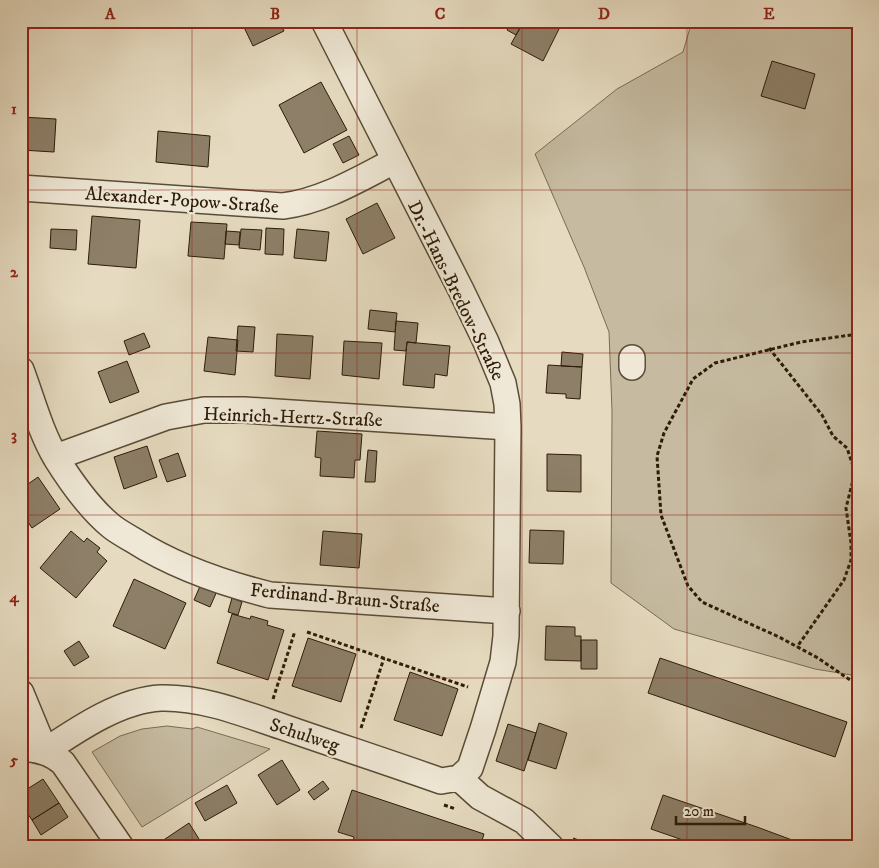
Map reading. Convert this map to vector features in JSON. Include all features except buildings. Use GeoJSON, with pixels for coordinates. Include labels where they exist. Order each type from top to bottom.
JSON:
{"type":"FeatureCollection","features":[{"type":"Feature","properties":{"kind":"street","name":"Dr.-Hans-Bredow-Straße"},"geometry":{"type":"LineString","coordinates":[[324,21],[486,342],[502,383],[507,404],[507,611],[503,662],[470,768],[459,778]]}},
{"type":"Feature","properties":{"kind":"street","name":"Alexander-Popow-Straße"},"geometry":{"type":"LineString","coordinates":[[21,188],[283,206],[300,204],[316,199],[394,161]]}},
{"type":"Feature","properties":{"kind":"street","name":"Ferdinand-Braun-Straße"},"geometry":{"type":"LineString","coordinates":[[21,370],[42,427],[56,457],[81,495],[111,526],[151,552],[234,586],[270,594],[507,611]]}},
{"type":"Feature","properties":{"kind":"street","name":"Heinrich-Hertz-Straße"},"geometry":{"type":"LineString","coordinates":[[56,457],[166,417],[204,410],[244,410],[508,427]]}},
{"type":"Feature","properties":{"kind":"street"},"geometry":{"type":"LineString","coordinates":[[21,693],[33,750],[56,756],[63,763],[121,847]]}},
{"type":"Feature","properties":{"kind":"street","name":"Schulweg"},"geometry":{"type":"LineString","coordinates":[[33,750],[100,716],[130,705],[160,698],[192,700],[225,708],[442,781],[459,778]]}},
{"type":"Feature","properties":{"kind":"street"},"geometry":{"type":"LineString","coordinates":[[459,778],[480,796],[524,821],[551,847]]}},
{"type":"Feature","properties":{"kind":"path"},"geometry":{"type":"LineString","coordinates":[[858,334],[769,348],[737,358],[715,362],[693,379],[664,433],[657,456],[661,515],[688,586],[702,602],[742,619],[818,658],[853,682],[858,689]]}},
{"type":"Feature","properties":{"kind":"path"},"geometry":{"type":"LineString","coordinates":[[769,348],[822,415],[833,436],[847,448],[853,466],[853,480],[846,508],[851,543],[851,560],[844,580],[797,647]]}},
{"type":"Feature","properties":{"kind":"path"},"geometry":{"type":"LineString","coordinates":[[274,694],[295,631]]}},
{"type":"Feature","properties":{"kind":"path"},"geometry":{"type":"LineString","coordinates":[[307,632],[468,686]]}},
{"type":"Feature","properties":{"kind":"path"},"geometry":{"type":"LineString","coordinates":[[354,751],[384,658]]}},
{"type":"Feature","properties":{"kind":"path"},"geometry":{"type":"LineString","coordinates":[[438,803],[456,810],[460,798],[459,778]]}},
{"type":"Feature","properties":{"kind":"shaded area"},"geometry":{"type":"Polygon","coordinates":[[[692,21],[858,21],[858,676],[815,669],[674,629],[611,583],[612,411],[609,332],[584,267],[535,154],[617,89],[683,52],[692,21]]]}},
{"type":"Feature","properties":{"kind":"shaded area"},"geometry":{"type":"Polygon","coordinates":[[[167,726],[192,729],[197,727],[270,749],[142,827],[92,752],[120,736],[142,729],[167,726]]]}}]}
